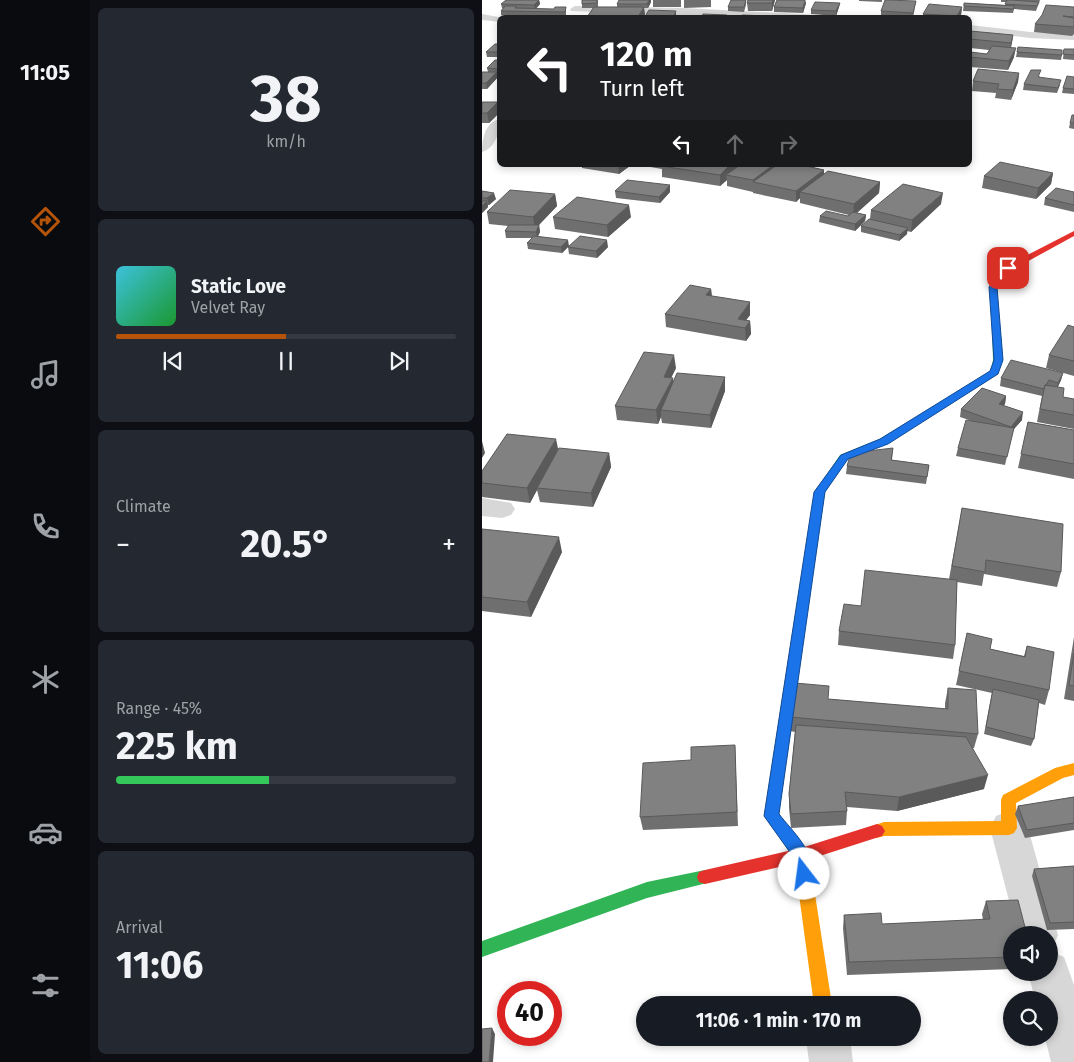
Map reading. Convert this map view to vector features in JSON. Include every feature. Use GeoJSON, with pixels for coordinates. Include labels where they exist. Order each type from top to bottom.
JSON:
{"type":"FeatureCollection","features":[{"type":"Feature","properties":{"kind":"street"},"geometry":{"type":"LineString","coordinates":[[575,9],[684,11],[760,15]]}},
{"type":"Feature","properties":{"kind":"street"},"geometry":{"type":"LineString","coordinates":[[482,18],[497,19]]}},
{"type":"Feature","properties":{"kind":"street"},"geometry":{"type":"LineString","coordinates":[[972,28],[1030,35],[1074,37]]}},
{"type":"Feature","properties":{"kind":"street"},"geometry":{"type":"LineString","coordinates":[[482,147],[497,127]]}},
{"type":"Feature","properties":{"kind":"street"},"geometry":{"type":"LineString","coordinates":[[822,996],[801,855],[771,816],[820,492],[844,457],[884,441],[994,372],[998,360],[993,287],[1008,268],[1074,233]]}},
{"type":"Feature","properties":{"kind":"street"},"geometry":{"type":"LineString","coordinates":[[1036,926],[1009,828],[1008,800],[1060,772],[1074,769]]}},
{"type":"Feature","properties":{"kind":"street"},"geometry":{"type":"LineString","coordinates":[[482,949],[647,890],[801,855],[884,829],[1009,828]]}},
{"type":"Feature","properties":{"kind":"street"},"geometry":{"type":"LineString","coordinates":[[1051,981],[1073,1062]]}},
{"type":"Feature","properties":{"kind":"street"},"geometry":{"type":"LineString","coordinates":[[829,1046],[831,1062]]}},
{"type":"Feature","properties":{"kind":"building"},"geometry":{"type":"Polygon","coordinates":[[[506,0],[539,0],[534,5],[501,4],[506,0]]]}},
{"type":"Feature","properties":{"kind":"building"},"geometry":{"type":"Polygon","coordinates":[[[582,0],[597,0],[597,3],[582,4],[582,0]]]}},
{"type":"Feature","properties":{"kind":"building"},"geometry":{"type":"Polygon","coordinates":[[[619,0],[649,0],[647,4],[617,4],[619,0]]]}},
{"type":"Feature","properties":{"kind":"building"},"geometry":{"type":"Polygon","coordinates":[[[731,0],[746,0],[744,7],[728,7],[731,0]]]}},
{"type":"Feature","properties":{"kind":"building"},"geometry":{"type":"Polygon","coordinates":[[[748,0],[773,0],[772,3],[747,3],[748,0]]]}},
{"type":"Feature","properties":{"kind":"building"},"geometry":{"type":"Polygon","coordinates":[[[777,0],[805,0],[803,8],[774,7],[777,0]]]}},
{"type":"Feature","properties":{"kind":"building"},"geometry":{"type":"Polygon","coordinates":[[[885,0],[916,1],[913,13],[881,11],[885,0]]]}},
{"type":"Feature","properties":{"kind":"building"},"geometry":{"type":"Polygon","coordinates":[[[1007,0],[1039,2],[1037,6],[1005,4],[1007,0]]]}},
{"type":"Feature","properties":{"kind":"building"},"geometry":{"type":"Polygon","coordinates":[[[815,2],[840,3],[836,11],[811,10],[815,2]]]}},
{"type":"Feature","properties":{"kind":"building"},"geometry":{"type":"Polygon","coordinates":[[[964,3],[1014,6],[1014,9],[964,6],[964,3]]]}},
{"type":"Feature","properties":{"kind":"building"},"geometry":{"type":"Polygon","coordinates":[[[929,4],[962,7],[958,15],[923,14],[929,4]]]}},
{"type":"Feature","properties":{"kind":"building"},"geometry":{"type":"Polygon","coordinates":[[[1046,5],[1074,7],[1074,17],[1063,16],[1074,18],[1074,27],[1035,24],[1042,15],[1046,5]]]}},
{"type":"Feature","properties":{"kind":"building"},"geometry":{"type":"Polygon","coordinates":[[[505,6],[554,9],[555,7],[566,7],[565,12],[501,11],[505,6]]]}},
{"type":"Feature","properties":{"kind":"building"},"geometry":{"type":"Polygon","coordinates":[[[594,7],[644,7],[639,15],[588,15],[594,7]]]}},
{"type":"Feature","properties":{"kind":"building"},"geometry":{"type":"Polygon","coordinates":[[[649,10],[676,11],[674,15],[646,15],[649,10]]]}},
{"type":"Feature","properties":{"kind":"building"},"geometry":{"type":"Polygon","coordinates":[[[972,31],[1013,35],[1011,43],[972,39],[972,31]]]}},
{"type":"Feature","properties":{"kind":"building"},"geometry":{"type":"Polygon","coordinates":[[[495,44],[497,44],[497,52],[486,52],[495,44]]]}},
{"type":"Feature","properties":{"kind":"building"},"geometry":{"type":"Polygon","coordinates":[[[992,46],[1016,48],[1009,61],[972,57],[972,52],[987,54],[992,46]]]}},
{"type":"Feature","properties":{"kind":"building"},"geometry":{"type":"Polygon","coordinates":[[[1018,47],[1062,50],[1062,55],[1017,52],[1018,47]]]}},
{"type":"Feature","properties":{"kind":"building"},"geometry":{"type":"Polygon","coordinates":[[[1064,49],[1074,49],[1074,55],[1063,54],[1064,49]]]}},
{"type":"Feature","properties":{"kind":"building"},"geometry":{"type":"Polygon","coordinates":[[[495,60],[497,60],[497,69],[487,68],[495,60]]]}},
{"type":"Feature","properties":{"kind":"building"},"geometry":{"type":"Polygon","coordinates":[[[978,69],[1019,73],[1013,90],[997,89],[999,84],[973,81],[978,69]]]}},
{"type":"Feature","properties":{"kind":"building"},"geometry":{"type":"Polygon","coordinates":[[[1031,70],[1041,70],[1038,77],[1061,80],[1058,88],[1024,84],[1031,70]]]}},
{"type":"Feature","properties":{"kind":"building"},"geometry":{"type":"Polygon","coordinates":[[[482,72],[497,72],[486,83],[482,83],[482,72]]]}},
{"type":"Feature","properties":{"kind":"building"},"geometry":{"type":"Polygon","coordinates":[[[1067,76],[1074,77],[1074,89],[1063,88],[1067,76]]]}},
{"type":"Feature","properties":{"kind":"building"},"geometry":{"type":"Polygon","coordinates":[[[482,102],[497,102],[487,113],[482,113],[482,102]]]}},
{"type":"Feature","properties":{"kind":"building"},"geometry":{"type":"Polygon","coordinates":[[[1072,115],[1074,115],[1074,123],[1070,123],[1072,115]]]}},
{"type":"Feature","properties":{"kind":"building"},"geometry":{"type":"Polygon","coordinates":[[[1000,162],[1053,173],[1038,188],[984,176],[1000,162]]]}},
{"type":"Feature","properties":{"kind":"building"},"geometry":{"type":"Polygon","coordinates":[[[668,167],[728,167],[720,175],[668,167]]]}},
{"type":"Feature","properties":{"kind":"building"},"geometry":{"type":"Polygon","coordinates":[[[737,167],[770,167],[753,180],[726,175],[737,167]]]}},
{"type":"Feature","properties":{"kind":"building"},"geometry":{"type":"Polygon","coordinates":[[[774,167],[811,167],[824,170],[796,191],[753,182],[774,167]]]}},
{"type":"Feature","properties":{"kind":"building"},"geometry":{"type":"Polygon","coordinates":[[[828,171],[880,182],[854,204],[800,192],[828,171]]]}},
{"type":"Feature","properties":{"kind":"building"},"geometry":{"type":"Polygon","coordinates":[[[627,180],[670,185],[659,197],[615,191],[627,180]]]}},
{"type":"Feature","properties":{"kind":"building"},"geometry":{"type":"Polygon","coordinates":[[[903,184],[943,193],[912,220],[871,210],[903,184]]]}},
{"type":"Feature","properties":{"kind":"building"},"geometry":{"type":"Polygon","coordinates":[[[1056,188],[1074,192],[1074,205],[1045,198],[1056,188]]]}},
{"type":"Feature","properties":{"kind":"building"},"geometry":{"type":"Polygon","coordinates":[[[510,190],[555,194],[533,217],[487,212],[510,190]]]}},
{"type":"Feature","properties":{"kind":"building"},"geometry":{"type":"Polygon","coordinates":[[[482,191],[494,193],[487,198],[482,198],[482,191]]]}},
{"type":"Feature","properties":{"kind":"building"},"geometry":{"type":"Polygon","coordinates":[[[577,197],[629,205],[607,225],[553,217],[577,197]]]}},
{"type":"Feature","properties":{"kind":"building"},"geometry":{"type":"Polygon","coordinates":[[[826,211],[848,216],[853,212],[866,215],[855,224],[820,216],[826,211]]]}},
{"type":"Feature","properties":{"kind":"building"},"geometry":{"type":"Polygon","coordinates":[[[869,219],[908,228],[900,235],[861,226],[869,219]]]}},
{"type":"Feature","properties":{"kind":"building"},"geometry":{"type":"Polygon","coordinates":[[[509,225],[539,225],[536,232],[505,231],[509,225]]]}},
{"type":"Feature","properties":{"kind":"building"},"geometry":{"type":"Polygon","coordinates":[[[534,236],[568,240],[561,247],[527,243],[534,236]]]}},
{"type":"Feature","properties":{"kind":"building"},"geometry":{"type":"Polygon","coordinates":[[[580,236],[607,240],[596,251],[568,247],[580,236]]]}},
{"type":"Feature","properties":{"kind":"building"},"geometry":{"type":"Polygon","coordinates":[[[690,285],[711,289],[706,295],[750,302],[738,319],[750,321],[745,328],[665,314],[690,285]]]}},
{"type":"Feature","properties":{"kind":"building"},"geometry":{"type":"Polygon","coordinates":[[[1068,325],[1074,327],[1074,361],[1049,355],[1068,325]]]}},
{"type":"Feature","properties":{"kind":"building"},"geometry":{"type":"Polygon","coordinates":[[[644,352],[674,355],[664,377],[673,378],[656,410],[615,406],[644,352]]]}},
{"type":"Feature","properties":{"kind":"building"},"geometry":{"type":"Polygon","coordinates":[[[1011,360],[1063,373],[1058,383],[1049,380],[1044,389],[1001,378],[1011,360]]]}},
{"type":"Feature","properties":{"kind":"building"},"geometry":{"type":"Polygon","coordinates":[[[677,373],[725,377],[710,415],[661,410],[677,373]]]}},
{"type":"Feature","properties":{"kind":"building"},"geometry":{"type":"Polygon","coordinates":[[[1045,385],[1064,388],[1063,397],[1074,399],[1074,415],[1040,409],[1045,385]]]}},
{"type":"Feature","properties":{"kind":"building"},"geometry":{"type":"Polygon","coordinates":[[[982,388],[1006,396],[999,404],[1023,412],[1011,427],[961,409],[982,388]]]}},
{"type":"Feature","properties":{"kind":"building"},"geometry":{"type":"Polygon","coordinates":[[[966,420],[1014,428],[1007,457],[958,448],[966,420]]]}},
{"type":"Feature","properties":{"kind":"building"},"geometry":{"type":"Polygon","coordinates":[[[1028,422],[1074,430],[1074,464],[1021,454],[1028,422]]]}},
{"type":"Feature","properties":{"kind":"building"},"geometry":{"type":"Polygon","coordinates":[[[507,434],[556,439],[527,488],[482,483],[482,471],[507,434]]]}},
{"type":"Feature","properties":{"kind":"building"},"geometry":{"type":"Polygon","coordinates":[[[559,448],[609,453],[591,493],[537,488],[559,448]]]}},
{"type":"Feature","properties":{"kind":"building"},"geometry":{"type":"Polygon","coordinates":[[[893,448],[891,460],[929,465],[927,477],[847,466],[851,453],[893,448]]]}},
{"type":"Feature","properties":{"kind":"building"},"geometry":{"type":"Polygon","coordinates":[[[962,508],[1063,524],[1061,572],[986,560],[985,572],[952,566],[962,508]]]}},
{"type":"Feature","properties":{"kind":"building"},"geometry":{"type":"Polygon","coordinates":[[[482,529],[559,537],[527,602],[482,597],[482,529]]]}},
{"type":"Feature","properties":{"kind":"building"},"geometry":{"type":"Polygon","coordinates":[[[865,570],[957,580],[955,645],[839,631],[844,604],[861,606],[865,570]]]}},
{"type":"Feature","properties":{"kind":"building"},"geometry":{"type":"Polygon","coordinates":[[[967,633],[992,639],[990,649],[1025,657],[1027,646],[1054,652],[1049,690],[959,671],[967,633]]]}},
{"type":"Feature","properties":{"kind":"building"},"geometry":{"type":"Polygon","coordinates":[[[1074,653],[1074,686],[1069,685],[1074,653]]]}},
{"type":"Feature","properties":{"kind":"building"},"geometry":{"type":"Polygon","coordinates":[[[795,683],[829,686],[828,699],[948,709],[948,688],[976,690],[978,734],[790,717],[795,683]]]}},
{"type":"Feature","properties":{"kind":"building"},"geometry":{"type":"Polygon","coordinates":[[[993,689],[1039,700],[1034,739],[986,727],[993,689]]]}},
{"type":"Feature","properties":{"kind":"building"},"geometry":{"type":"Polygon","coordinates":[[[796,725],[966,737],[988,775],[899,797],[845,792],[847,811],[791,814],[789,794],[796,725]]]}},
{"type":"Feature","properties":{"kind":"building"},"geometry":{"type":"Polygon","coordinates":[[[735,745],[737,812],[640,817],[643,763],[691,760],[691,747],[735,745]]]}},
{"type":"Feature","properties":{"kind":"building"},"geometry":{"type":"Polygon","coordinates":[[[1074,797],[1074,823],[1027,830],[1018,806],[1074,797]]]}},
{"type":"Feature","properties":{"kind":"building"},"geometry":{"type":"Polygon","coordinates":[[[1074,866],[1074,922],[1050,923],[1034,869],[1074,866]]]}},
{"type":"Feature","properties":{"kind":"building"},"geometry":{"type":"Polygon","coordinates":[[[1018,900],[1025,926],[1003,926],[1003,957],[849,962],[844,915],[881,913],[882,924],[990,919],[986,901],[1018,900]]]}},
{"type":"Feature","properties":{"kind":"building"},"geometry":{"type":"Polygon","coordinates":[[[492,1028],[489,1062],[482,1062],[482,1029],[492,1028]]]}},
{"type":"Feature","properties":{"kind":"traffic: fast"},"geometry":{"type":"LineString","coordinates":[[799,628],[820,492],[844,457],[884,441],[995,372],[998,360],[996,326]]}},
{"type":"Feature","properties":{"kind":"traffic: fast"},"geometry":{"type":"LineString","coordinates":[[482,949],[647,890],[705,877]]}},
{"type":"Feature","properties":{"kind":"traffic: slow"},"geometry":{"type":"LineString","coordinates":[[799,628],[771,816],[801,855],[822,996]]}},
{"type":"Feature","properties":{"kind":"traffic: slow"},"geometry":{"type":"LineString","coordinates":[[877,831],[884,829],[1009,828],[1008,800],[1060,772],[1074,769]]}},
{"type":"Feature","properties":{"kind":"traffic: jam"},"geometry":{"type":"LineString","coordinates":[[996,326],[993,287],[1009,268],[1074,233]]}},
{"type":"Feature","properties":{"kind":"traffic: jam"},"geometry":{"type":"LineString","coordinates":[[705,877],[801,855],[877,831]]}},
{"type":"Feature","properties":{"kind":"route"},"geometry":{"type":"LineString","coordinates":[[804,874],[801,855],[771,816],[820,492],[844,457],[884,441],[994,372],[998,360],[993,287],[1008,268]]}}]}
